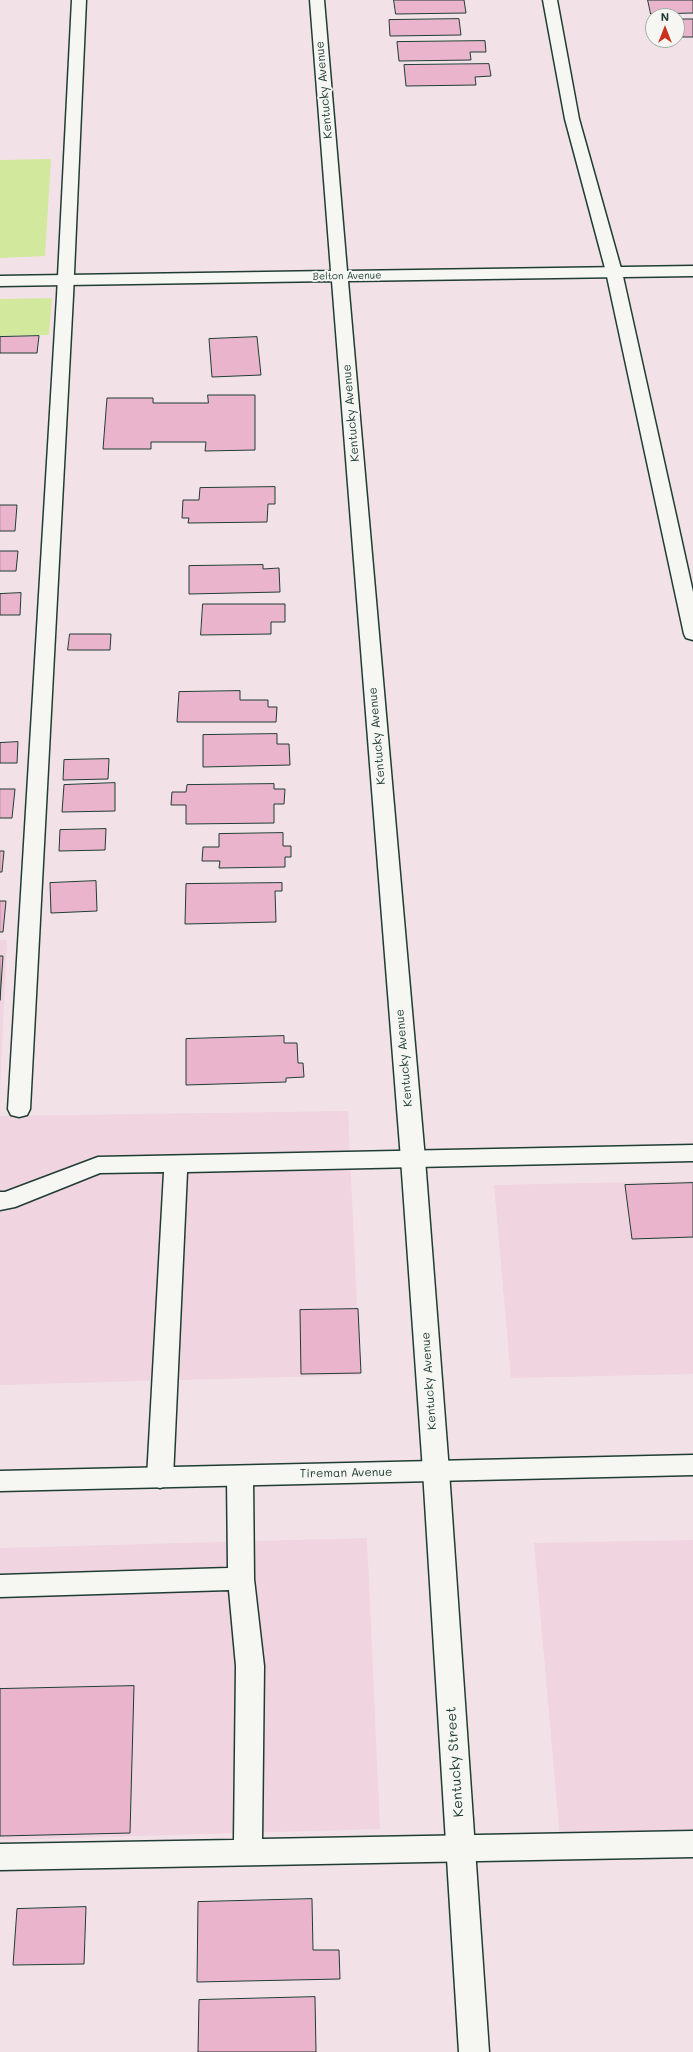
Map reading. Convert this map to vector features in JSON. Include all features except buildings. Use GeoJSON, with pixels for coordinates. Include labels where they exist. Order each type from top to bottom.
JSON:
{"type":"FeatureCollection","features":[{"type":"Feature","properties":{"kind":"street"},"geometry":{"type":"LineString","coordinates":[[19,1109],[65,280],[78,0]]}},
{"type":"Feature","properties":{"kind":"street","name":"Kentucky Avenue"},"geometry":{"type":"LineString","coordinates":[[317,0],[413,1159],[436,1471]]}},
{"type":"Feature","properties":{"kind":"street"},"geometry":{"type":"LineString","coordinates":[[550,0],[572,119],[614,272],[693,634]]}},
{"type":"Feature","properties":{"kind":"street","name":"Belton Avenue"},"geometry":{"type":"LineString","coordinates":[[0,281],[693,271]]}},
{"type":"Feature","properties":{"kind":"street"},"geometry":{"type":"LineString","coordinates":[[0,1201],[7,1201],[98,1165],[693,1153]]}},
{"type":"Feature","properties":{"kind":"street"},"geometry":{"type":"LineString","coordinates":[[160,1478],[176,1163]]}},
{"type":"Feature","properties":{"kind":"street","name":"Tireman Avenue"},"geometry":{"type":"LineString","coordinates":[[0,1481],[693,1466]]}},
{"type":"Feature","properties":{"kind":"street","name":"Kentucky Street"},"geometry":{"type":"LineString","coordinates":[[436,1471],[474,2052]]}},
{"type":"Feature","properties":{"kind":"street"},"geometry":{"type":"LineString","coordinates":[[240,1477],[241,1579],[250,1666],[248,1853]]}},
{"type":"Feature","properties":{"kind":"street"},"geometry":{"type":"LineString","coordinates":[[0,1586],[241,1579]]}},
{"type":"Feature","properties":{"kind":"street"},"geometry":{"type":"LineString","coordinates":[[0,1857],[693,1844]]}},
{"type":"Feature","properties":{"kind":"shaded area"},"geometry":{"type":"Polygon","coordinates":[[[0,940],[7,940],[0,1088],[0,940]]]}},
{"type":"Feature","properties":{"kind":"shaded area"},"geometry":{"type":"Polygon","coordinates":[[[348,1111],[360,1375],[0,1385],[0,1116],[348,1111]]]}},
{"type":"Feature","properties":{"kind":"shaded area"},"geometry":{"type":"Polygon","coordinates":[[[693,1181],[693,1374],[511,1378],[494,1185],[693,1181]]]}},
{"type":"Feature","properties":{"kind":"shaded area"},"geometry":{"type":"Polygon","coordinates":[[[367,1538],[380,1829],[0,1840],[0,1548],[367,1538]]]}},
{"type":"Feature","properties":{"kind":"shaded area"},"geometry":{"type":"Polygon","coordinates":[[[693,1540],[693,1835],[560,1838],[534,1543],[693,1540]]]}},
{"type":"Feature","properties":{"kind":"green space"},"geometry":{"type":"Polygon","coordinates":[[[51,159],[45,256],[0,258],[0,160],[51,159]]]}},
{"type":"Feature","properties":{"kind":"green space"},"geometry":{"type":"Polygon","coordinates":[[[52,298],[49,335],[0,336],[0,299],[52,298]]]}}]}
